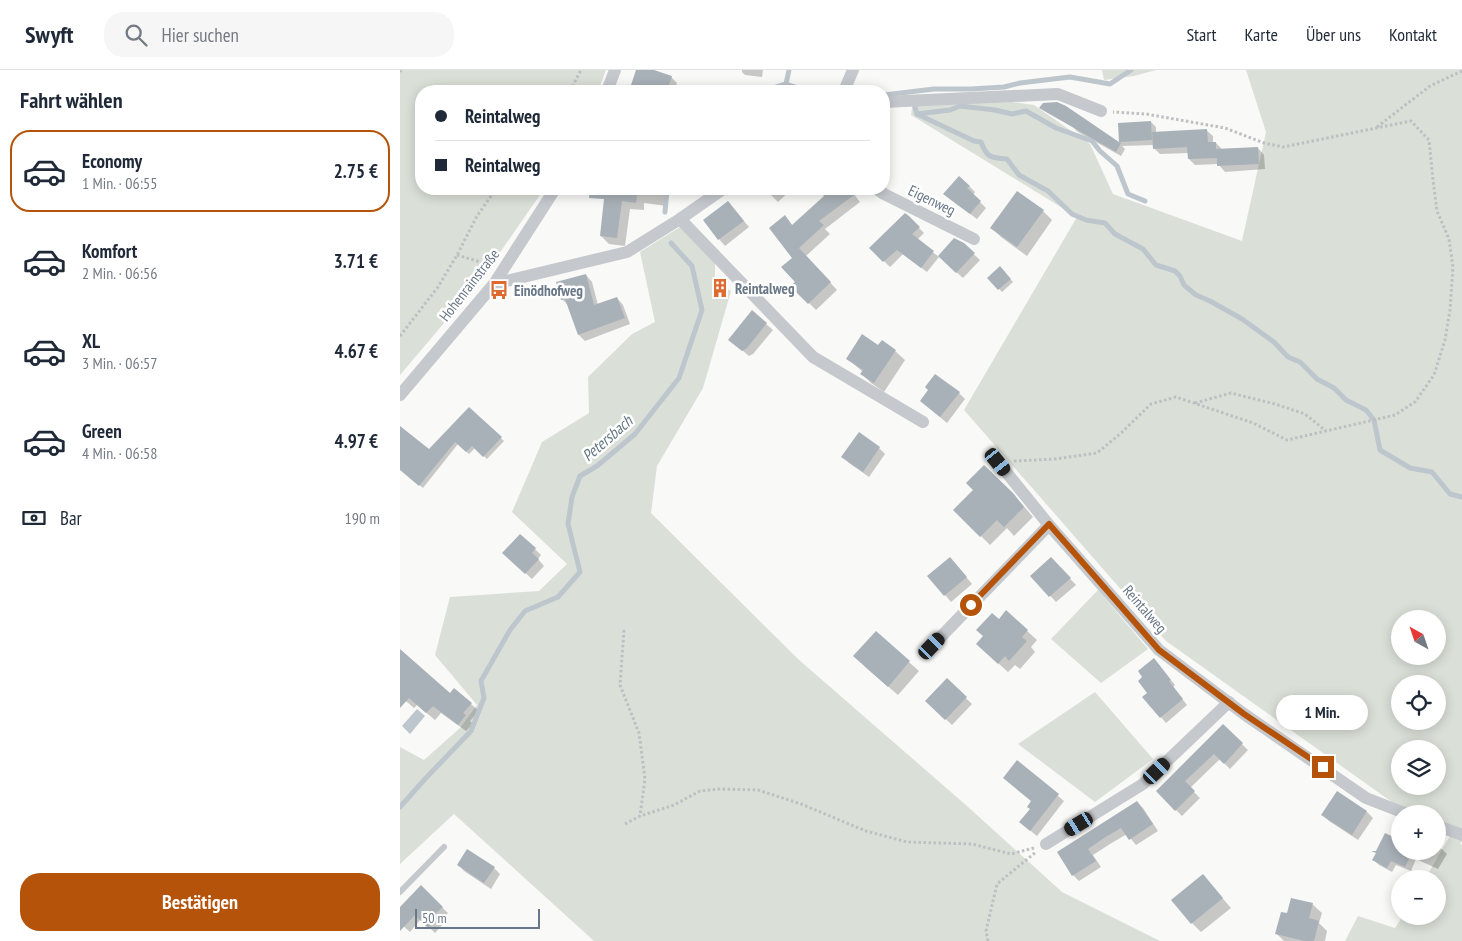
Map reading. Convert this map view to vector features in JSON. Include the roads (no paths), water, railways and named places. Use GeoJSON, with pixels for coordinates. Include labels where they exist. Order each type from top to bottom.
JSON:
{"type":"FeatureCollection","features":[{"type":"Feature","properties":{"kind":"street"},"geometry":{"type":"LineString","coordinates":[[609,85],[615,70]]}},
{"type":"Feature","properties":{"kind":"street"},"geometry":{"type":"LineString","coordinates":[[847,85],[853,70]]}},
{"type":"Feature","properties":{"kind":"street"},"geometry":{"type":"LineString","coordinates":[[890,102],[1058,94],[1101,111]]}},
{"type":"Feature","properties":{"kind":"street","name":"Hohenrainstraße"},"geometry":{"type":"LineString","coordinates":[[400,395],[494,284],[552,195]]}},
{"type":"Feature","properties":{"kind":"street"},"geometry":{"type":"LineString","coordinates":[[494,284],[627,252],[714,195]]}},
{"type":"Feature","properties":{"kind":"street","name":"Eigenweg"},"geometry":{"type":"LineString","coordinates":[[886,195],[974,239]]}},
{"type":"Feature","properties":{"kind":"street"},"geometry":{"type":"LineString","coordinates":[[680,219],[813,357],[924,422]]}},
{"type":"Feature","properties":{"kind":"street","name":"Reintalweg"},"geometry":{"type":"LineString","coordinates":[[998,462],[1049,524],[1159,650],[1229,702],[1366,798],[1391,808]]}},
{"type":"Feature","properties":{"kind":"street"},"geometry":{"type":"LineString","coordinates":[[932,646],[1049,524]]}},
{"type":"Feature","properties":{"kind":"street"},"geometry":{"type":"LineString","coordinates":[[1046,844],[1143,784],[1229,702]]}},
{"type":"Feature","properties":{"kind":"street"},"geometry":{"type":"LineString","coordinates":[[1446,829],[1462,835]]}},
{"type":"Feature","properties":{"kind":"lane"},"geometry":{"type":"LineString","coordinates":[[400,892],[444,847]]}},
{"type":"Feature","properties":{"kind":"waterway","name":"Petersbach"},"geometry":{"type":"LineString","coordinates":[[783,85],[786,84],[789,70]]}},
{"type":"Feature","properties":{"kind":"waterway"},"geometry":{"type":"LineString","coordinates":[[890,94],[934,89],[1004,87],[1020,83],[1070,77],[1110,84],[1131,70]]}},
{"type":"Feature","properties":{"kind":"waterway"},"geometry":{"type":"LineString","coordinates":[[917,114],[950,110],[960,106],[1012,114],[1026,111],[1056,128],[1092,141],[1117,166],[1128,194],[1145,201]]}},
{"type":"Feature","properties":{"kind":"waterway"},"geometry":{"type":"LineString","coordinates":[[915,107],[917,114],[974,141],[981,142],[985,151],[990,156],[1007,159],[1019,175],[1048,191],[1072,214],[1086,220],[1105,223],[1115,234],[1143,249],[1156,265],[1175,271],[1180,276],[1184,285],[1196,295],[1242,319],[1274,342],[1288,357],[1300,362],[1317,379],[1334,388],[1346,400],[1366,410],[1374,420],[1380,450],[1410,468],[1432,472],[1450,494],[1462,497]]}},
{"type":"Feature","properties":{"kind":"waterway","name":"Petersbach"},"geometry":{"type":"LineString","coordinates":[[665,212],[666,195]]}},
{"type":"Feature","properties":{"kind":"waterway","name":"Petersbach"},"geometry":{"type":"LineString","coordinates":[[400,807],[471,731],[484,698],[481,681],[510,630],[525,611],[558,597],[580,572],[568,524],[572,497],[580,476],[597,466],[635,434],[679,378],[702,310],[692,266],[671,243]]}},
{"type":"Feature","properties":{"kind":"place","name":"Reintalweg"},"geometry":{"type":"Point","coordinates":[720,288]}},
{"type":"Feature","properties":{"kind":"place","name":"Einödhofweg"},"geometry":{"type":"Point","coordinates":[499,290]}}]}
